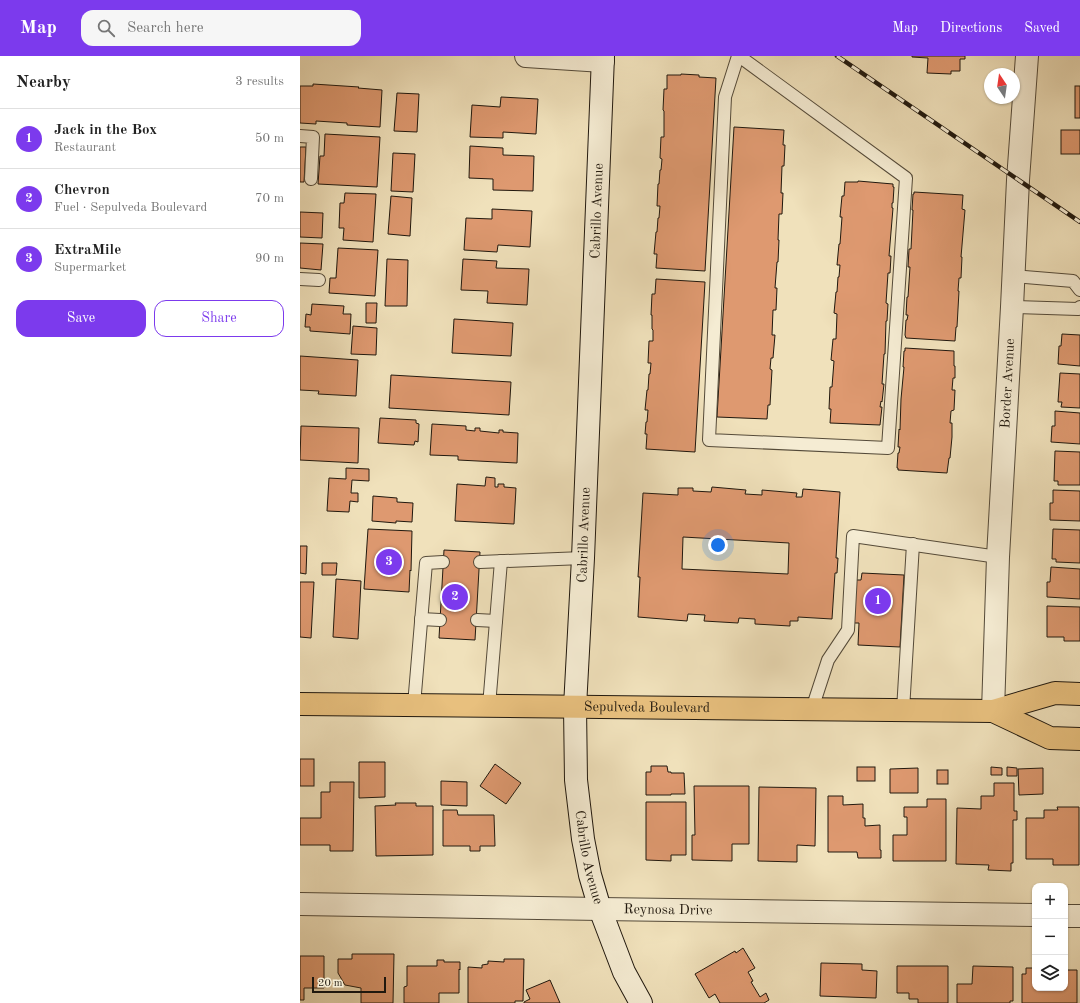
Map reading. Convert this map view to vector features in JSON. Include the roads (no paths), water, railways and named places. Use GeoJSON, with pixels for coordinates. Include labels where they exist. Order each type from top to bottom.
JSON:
{"type":"FeatureCollection","features":[{"type":"Feature","properties":{"kind":"main road","name":"Sepulveda Boulevard"},"geometry":{"type":"LineString","coordinates":[[300,704],[994,711],[1055,693],[1080,694]]}},
{"type":"Feature","properties":{"kind":"main road","name":"Sepulveda Boulevard"},"geometry":{"type":"LineString","coordinates":[[994,711],[1050,738],[1080,739]]}},
{"type":"Feature","properties":{"kind":"street"},"geometry":{"type":"LineString","coordinates":[[526,56],[603,58]]}},
{"type":"Feature","properties":{"kind":"street","name":"Border Avenue"},"geometry":{"type":"LineString","coordinates":[[994,711],[998,557],[1018,180],[1027,56]]}},
{"type":"Feature","properties":{"kind":"street","name":"Cabrillo Avenue"},"geometry":{"type":"LineString","coordinates":[[603,58],[583,558],[575,707],[576,780],[583,839],[590,875],[600,910],[624,972],[641,1003]]}},
{"type":"Feature","properties":{"kind":"street","name":"Reynosa Drive"},"geometry":{"type":"LineString","coordinates":[[300,904],[600,910],[1032,915]]}},
{"type":"Feature","properties":{"kind":"street"},"geometry":{"type":"LineString","coordinates":[[1068,916],[1080,916]]}},
{"type":"Feature","properties":{"kind":"lane"},"geometry":{"type":"LineString","coordinates":[[739,56],[906,178],[888,448],[709,440],[725,97],[739,56]]}},
{"type":"Feature","properties":{"kind":"lane"},"geometry":{"type":"LineString","coordinates":[[300,136],[313,137],[311,178]]}},
{"type":"Feature","properties":{"kind":"lane"},"geometry":{"type":"LineString","coordinates":[[1013,276],[1073,281],[1080,290]]}},
{"type":"Feature","properties":{"kind":"lane"},"geometry":{"type":"LineString","coordinates":[[300,279],[319,280]]}},
{"type":"Feature","properties":{"kind":"lane"},"geometry":{"type":"LineString","coordinates":[[1012,307],[1078,309],[1080,307]]}},
{"type":"Feature","properties":{"kind":"lane"},"geometry":{"type":"LineString","coordinates":[[812,709],[828,660],[848,630],[852,536],[998,557]]}},
{"type":"Feature","properties":{"kind":"lane"},"geometry":{"type":"LineString","coordinates":[[903,710],[913,544]]}},
{"type":"Feature","properties":{"kind":"lane"},"geometry":{"type":"LineString","coordinates":[[480,562],[583,558]]}},
{"type":"Feature","properties":{"kind":"lane"},"geometry":{"type":"LineString","coordinates":[[489,706],[501,561]]}},
{"type":"Feature","properties":{"kind":"lane"},"geometry":{"type":"LineString","coordinates":[[414,705],[426,563],[443,562]]}},
{"type":"Feature","properties":{"kind":"lane"},"geometry":{"type":"LineString","coordinates":[[421,619],[440,620]]}},
{"type":"Feature","properties":{"kind":"lane"},"geometry":{"type":"LineString","coordinates":[[477,620],[496,621]]}},
{"type":"Feature","properties":{"kind":"railway"},"geometry":{"type":"LineString","coordinates":[[837,56],[1080,222]]}},
{"type":"Feature","properties":{"kind":"place","name":"ExtraMile"},"geometry":{"type":"Point","coordinates":[389,562]}},
{"type":"Feature","properties":{"kind":"place","name":"Chevron"},"geometry":{"type":"Point","coordinates":[455,597]}},
{"type":"Feature","properties":{"kind":"place","name":"Jack in the Box"},"geometry":{"type":"Point","coordinates":[878,601]}}]}
